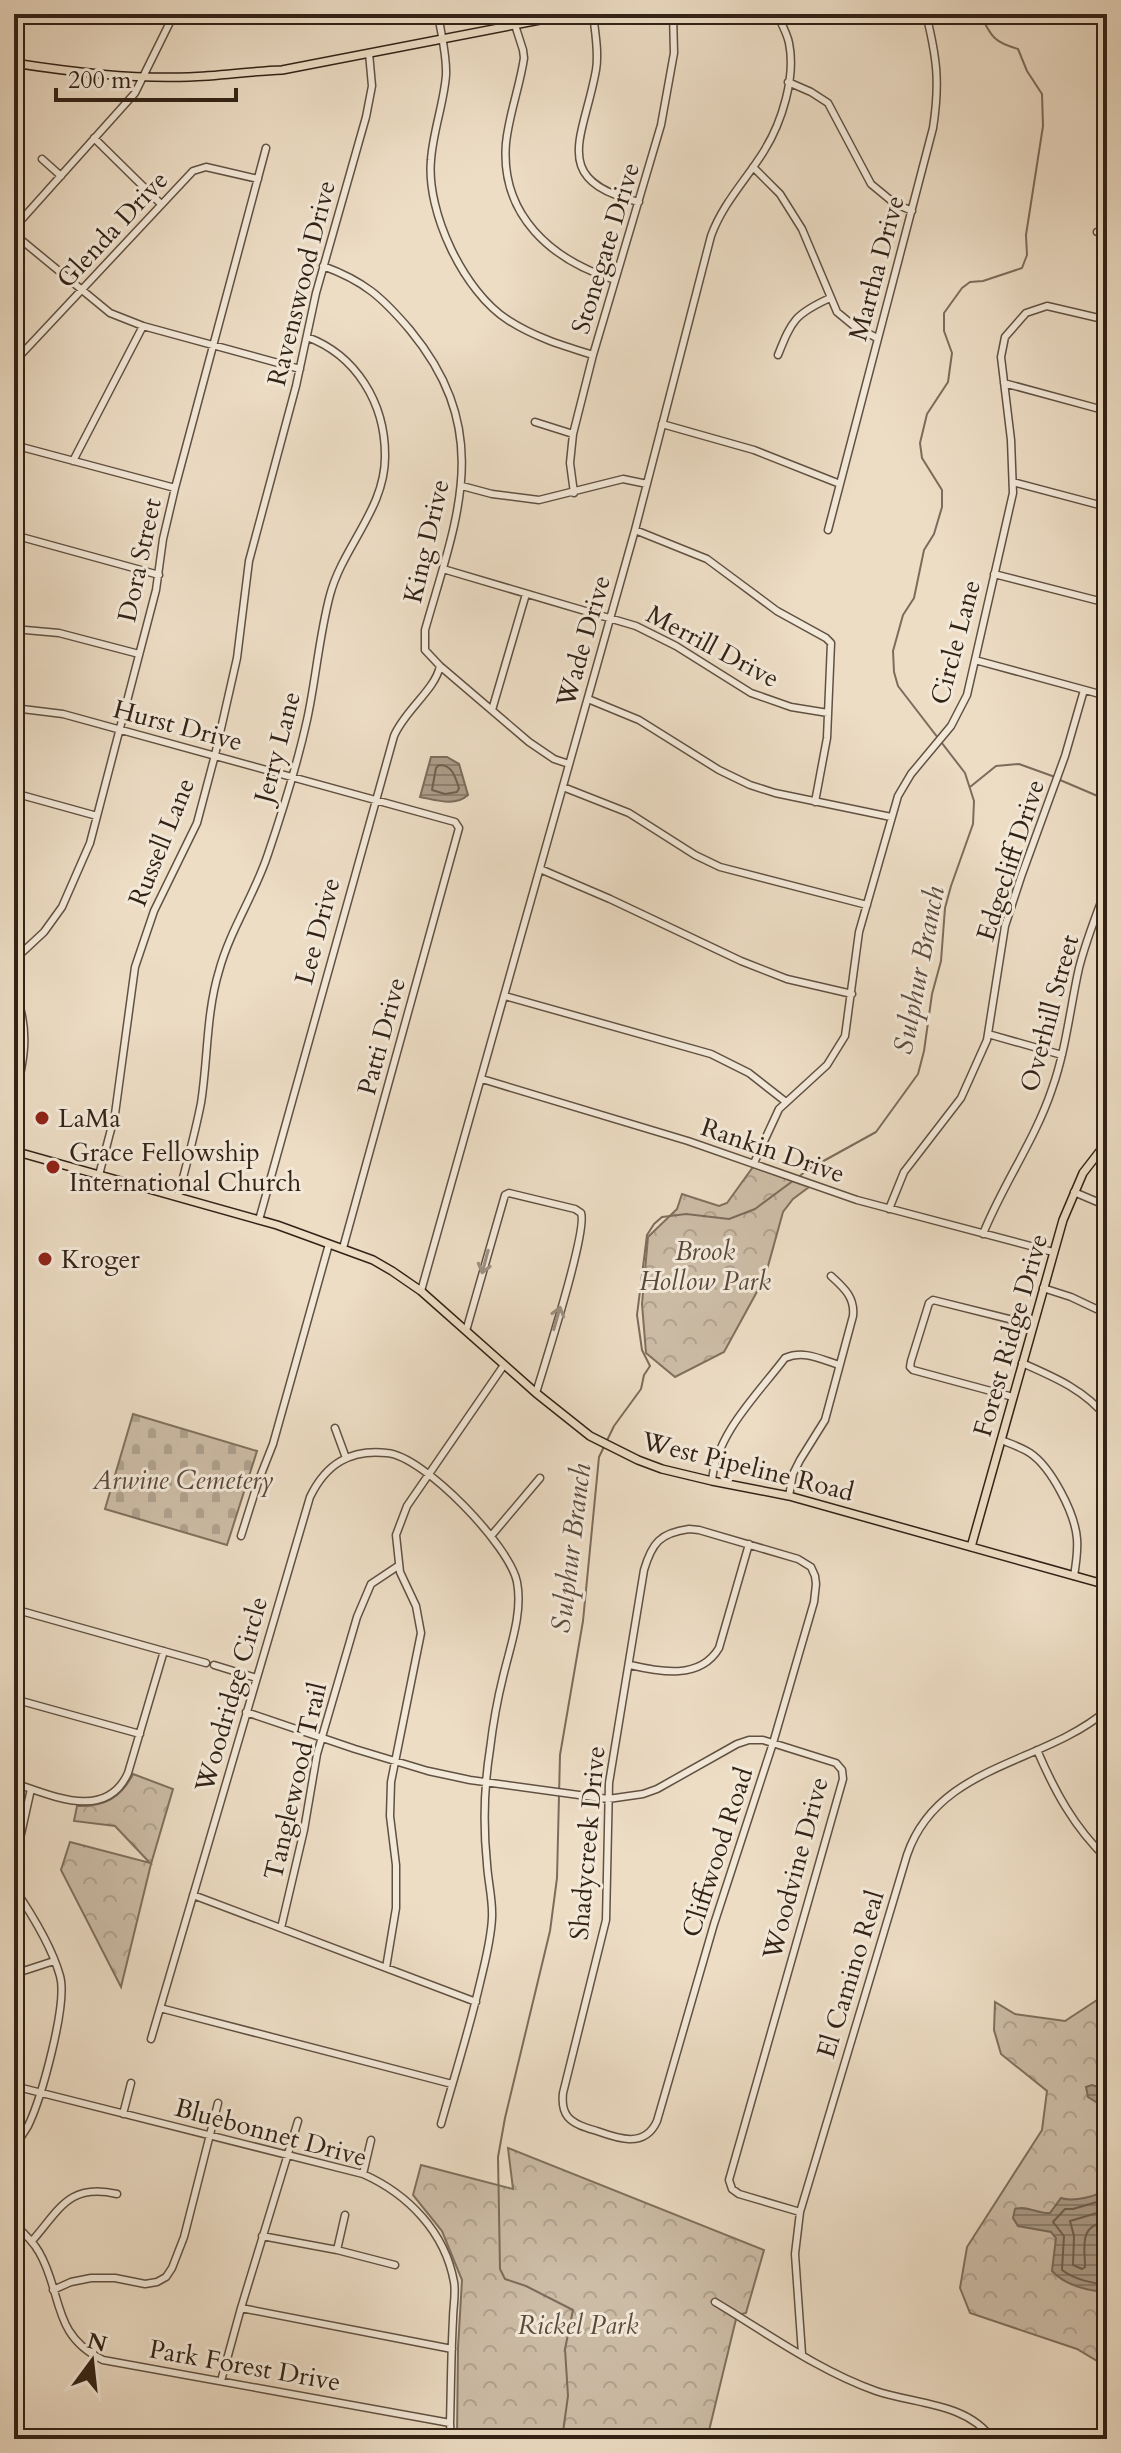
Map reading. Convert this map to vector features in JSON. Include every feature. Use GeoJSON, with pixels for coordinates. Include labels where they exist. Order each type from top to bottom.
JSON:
{"type":"FeatureCollection","features":[{"type":"Feature","properties":{"kind":"main road"},"geometry":{"type":"LineString","coordinates":[[14,63],[75,72],[145,76],[192,77],[282,70],[571,14]]}},
{"type":"Feature","properties":{"kind":"main road","name":"Forest Ridge Drive"},"geometry":{"type":"LineString","coordinates":[[971,1547],[1053,1252],[1074,1192],[1092,1159],[1107,1142]]}},
{"type":"Feature","properties":{"kind":"main road","name":"West Pipeline Road"},"geometry":{"type":"LineString","coordinates":[[14,1151],[259,1220],[383,1265],[421,1291],[536,1393],[590,1436],[621,1453],[662,1469],[789,1496],[1107,1585]]}},
{"type":"Feature","properties":{"kind":"street"},"geometry":{"type":"LineString","coordinates":[[14,228],[135,93],[174,14]]}},
{"type":"Feature","properties":{"kind":"street"},"geometry":{"type":"LineString","coordinates":[[438,14],[445,56],[445,79],[430,171],[438,220],[449,246],[480,295],[500,315],[551,342],[593,355]]}},
{"type":"Feature","properties":{"kind":"street"},"geometry":{"type":"LineString","coordinates":[[593,14],[596,68],[580,137],[578,160],[588,179],[600,189],[639,202]]}},
{"type":"Feature","properties":{"kind":"street","name":"Stonegate Drive"},"geometry":{"type":"LineString","coordinates":[[574,493],[570,463],[573,434],[593,355],[654,155],[675,40],[673,14]]}},
{"type":"Feature","properties":{"kind":"street","name":"Wade Drive"},"geometry":{"type":"LineString","coordinates":[[421,1291],[635,530],[711,236],[726,204],[775,130],[788,82],[789,43],[777,14]]}},
{"type":"Feature","properties":{"kind":"street","name":"Martha Drive"},"geometry":{"type":"LineString","coordinates":[[828,530],[933,128],[938,93],[937,63],[926,14]]}},
{"type":"Feature","properties":{"kind":"street"},"geometry":{"type":"LineString","coordinates":[[515,25],[524,58],[506,145],[507,169],[516,203],[544,243],[575,264],[615,280]]}},
{"type":"Feature","properties":{"kind":"street","name":"Ravenswood Drive"},"geometry":{"type":"LineString","coordinates":[[258,523],[300,369],[323,266],[368,108],[372,86],[369,53]]}},
{"type":"Feature","properties":{"kind":"street"},"geometry":{"type":"LineString","coordinates":[[788,82],[828,103],[871,184],[894,203],[912,211]]}},
{"type":"Feature","properties":{"kind":"street"},"geometry":{"type":"LineString","coordinates":[[94,138],[161,204]]}},
{"type":"Feature","properties":{"kind":"street","name":"Dora Street"},"geometry":{"type":"LineString","coordinates":[[14,960],[44,932],[62,907],[85,858],[159,575],[163,539],[175,488],[266,148]]}},
{"type":"Feature","properties":{"kind":"street"},"geometry":{"type":"LineString","coordinates":[[42,159],[61,176]]}},
{"type":"Feature","properties":{"kind":"street","name":"Glenda Drive"},"geometry":{"type":"LineString","coordinates":[[14,362],[199,167],[212,167],[258,179]]}},
{"type":"Feature","properties":{"kind":"street"},"geometry":{"type":"LineString","coordinates":[[753,167],[780,194],[802,229],[830,298],[841,316],[877,338]]}},
{"type":"Feature","properties":{"kind":"street"},"geometry":{"type":"LineString","coordinates":[[1097,232],[1107,235]]}},
{"type":"Feature","properties":{"kind":"street"},"geometry":{"type":"LineString","coordinates":[[14,234],[110,313],[143,326],[300,369]]}},
{"type":"Feature","properties":{"kind":"street","name":"King Drive"},"geometry":{"type":"LineString","coordinates":[[323,266],[373,291],[393,310],[428,354],[452,403],[460,431],[462,486],[425,630],[427,653],[541,752],[569,764]]}},
{"type":"Feature","properties":{"kind":"street"},"geometry":{"type":"LineString","coordinates":[[778,355],[791,323],[800,314],[830,298]]}},
{"type":"Feature","properties":{"kind":"street","name":"Circle Lane"},"geometry":{"type":"LineString","coordinates":[[754,1163],[774,1117],[827,1065],[840,1046],[848,1026],[856,947],[891,817],[904,785],[962,707],[1011,506],[1011,440],[1002,343],[1008,331],[1026,313],[1047,306],[1105,320]]}},
{"type":"Feature","properties":{"kind":"street"},"geometry":{"type":"LineString","coordinates":[[1105,320],[1107,307]]}},
{"type":"Feature","properties":{"kind":"street"},"geometry":{"type":"LineString","coordinates":[[73,461],[143,326]]}},
{"type":"Feature","properties":{"kind":"street","name":"Jerry Lane"},"geometry":{"type":"LineString","coordinates":[[178,1197],[200,1103],[208,1021],[219,970],[264,865],[307,723],[332,588],[375,501],[385,458],[380,418],[356,371],[339,353],[307,337]]}},
{"type":"Feature","properties":{"kind":"street"},"geometry":{"type":"LineString","coordinates":[[1004,383],[1107,411]]}},
{"type":"Feature","properties":{"kind":"street"},"geometry":{"type":"LineString","coordinates":[[535,422],[573,434]]}},
{"type":"Feature","properties":{"kind":"street"},"geometry":{"type":"LineString","coordinates":[[662,424],[765,453],[840,484]]}},
{"type":"Feature","properties":{"kind":"street"},"geometry":{"type":"LineString","coordinates":[[14,445],[175,488]]}},
{"type":"Feature","properties":{"kind":"street"},"geometry":{"type":"LineString","coordinates":[[462,486],[539,500],[623,479],[647,484]]}},
{"type":"Feature","properties":{"kind":"street"},"geometry":{"type":"LineString","coordinates":[[1013,482],[1107,507]]}},
{"type":"Feature","properties":{"kind":"street","name":"Russell Lane"},"geometry":{"type":"LineString","coordinates":[[99,1175],[115,1114],[135,967],[154,911],[197,823],[237,658],[249,561],[258,523]]}},
{"type":"Feature","properties":{"kind":"street"},"geometry":{"type":"LineString","coordinates":[[635,530],[707,559],[777,611],[829,642],[827,738],[815,802]]}},
{"type":"Feature","properties":{"kind":"street"},"geometry":{"type":"LineString","coordinates":[[14,535],[159,575]]}},
{"type":"Feature","properties":{"kind":"street","name":"Merrill Drive"},"geometry":{"type":"LineString","coordinates":[[443,569],[636,626],[676,646],[751,693],[791,707],[828,713]]}},
{"type":"Feature","properties":{"kind":"street"},"geometry":{"type":"LineString","coordinates":[[994,574],[1107,603]]}},
{"type":"Feature","properties":{"kind":"street"},"geometry":{"type":"LineString","coordinates":[[492,710],[526,594]]}},
{"type":"Feature","properties":{"kind":"street"},"geometry":{"type":"LineString","coordinates":[[14,629],[59,633],[139,654]]}},
{"type":"Feature","properties":{"kind":"street"},"geometry":{"type":"LineString","coordinates":[[975,660],[1107,696]]}},
{"type":"Feature","properties":{"kind":"street","name":"Lee Drive"},"geometry":{"type":"LineString","coordinates":[[259,1220],[398,725],[436,678],[440,666]]}},
{"type":"Feature","properties":{"kind":"street","name":"Edgecliff Drive"},"geometry":{"type":"LineString","coordinates":[[889,1209],[904,1172],[961,1098],[983,1052],[1005,926],[1058,778],[1084,690]]}},
{"type":"Feature","properties":{"kind":"street"},"geometry":{"type":"LineString","coordinates":[[588,699],[639,720],[741,782],[775,793],[891,817]]}},
{"type":"Feature","properties":{"kind":"street","name":"Hurst Drive"},"geometry":{"type":"LineString","coordinates":[[14,708],[48,711],[375,799],[455,822],[459,835]]}},
{"type":"Feature","properties":{"kind":"street"},"geometry":{"type":"LineString","coordinates":[[563,787],[629,813],[695,855],[720,867],[867,905]]}},
{"type":"Feature","properties":{"kind":"street"},"geometry":{"type":"LineString","coordinates":[[14,793],[97,816]]}},
{"type":"Feature","properties":{"kind":"street","name":"Patti Drive"},"geometry":{"type":"LineString","coordinates":[[343,1248],[459,835]]}},
{"type":"Feature","properties":{"kind":"street"},"geometry":{"type":"LineString","coordinates":[[540,869],[775,974],[852,994]]}},
{"type":"Feature","properties":{"kind":"street","name":"Overhill Street"},"geometry":{"type":"LineString","coordinates":[[983,1234],[1032,1137],[1052,1089],[1080,968],[1107,886]]}},
{"type":"Feature","properties":{"kind":"street"},"geometry":{"type":"LineString","coordinates":[[14,992],[23,1018],[25,1044],[14,1100]]}},
{"type":"Feature","properties":{"kind":"street"},"geometry":{"type":"LineString","coordinates":[[505,996],[711,1054],[749,1073],[786,1102]]}},
{"type":"Feature","properties":{"kind":"street"},"geometry":{"type":"LineString","coordinates":[[988,1034],[1062,1055]]}},
{"type":"Feature","properties":{"kind":"street","name":"Rankin Drive"},"geometry":{"type":"LineString","coordinates":[[482,1079],[688,1141],[889,1209],[1053,1252]]}},
{"type":"Feature","properties":{"kind":"street"},"geometry":{"type":"LineString","coordinates":[[1074,1192],[1107,1206]]}},
{"type":"Feature","properties":{"kind":"street"},"geometry":{"type":"LineString","coordinates":[[466,1331],[505,1195],[509,1193],[549,1202],[581,1213],[583,1222],[575,1258],[536,1393]]}},
{"type":"Feature","properties":{"kind":"street"},"geometry":{"type":"LineString","coordinates":[[241,1536],[273,1444],[329,1244]]}},
{"type":"Feature","properties":{"kind":"street"},"geometry":{"type":"LineString","coordinates":[[789,1496],[793,1474],[825,1420],[854,1308],[848,1293],[831,1276]]}},
{"type":"Feature","properties":{"kind":"street"},"geometry":{"type":"LineString","coordinates":[[1043,1288],[1107,1314]]}},
{"type":"Feature","properties":{"kind":"street"},"geometry":{"type":"LineString","coordinates":[[1013,1397],[913,1370],[911,1361],[929,1303],[933,1300],[1033,1325]]}},
{"type":"Feature","properties":{"kind":"street"},"geometry":{"type":"LineString","coordinates":[[712,1481],[724,1439],[785,1358],[803,1354],[839,1365]]}},
{"type":"Feature","properties":{"kind":"street"},"geometry":{"type":"LineString","coordinates":[[1022,1363],[1067,1383],[1107,1418]]}},
{"type":"Feature","properties":{"kind":"street"},"geometry":{"type":"LineString","coordinates":[[386,1968],[396,1908],[396,1865],[390,1804],[395,1761],[421,1633],[416,1606],[398,1566],[396,1535],[403,1514],[428,1474],[504,1365]]}},
{"type":"Feature","properties":{"kind":"street"},"geometry":{"type":"LineString","coordinates":[[335,1428],[346,1458],[367,1452],[394,1454],[419,1466],[491,1536],[512,1567],[518,1584],[519,1602],[497,1702],[486,1783],[484,1833],[492,1919],[476,2002],[441,2124]]}},
{"type":"Feature","properties":{"kind":"street"},"geometry":{"type":"LineString","coordinates":[[1001,1440],[1027,1451],[1041,1462],[1064,1501],[1077,1539],[1074,1576]]}},
{"type":"Feature","properties":{"kind":"street","name":"Woodridge Circle"},"geometry":{"type":"LineString","coordinates":[[151,2039],[310,1497],[322,1475],[346,1458]]}},
{"type":"Feature","properties":{"kind":"street"},"geometry":{"type":"LineString","coordinates":[[491,1536],[540,1478]]}},
{"type":"Feature","properties":{"kind":"street","name":"Shadycreek Drive"},"geometry":{"type":"LineString","coordinates":[[645,2136],[625,2140],[584,2127],[568,2117],[562,2101],[606,1920],[609,1783],[644,1570],[650,1552],[659,1540],[689,1529],[749,1544]]}},
{"type":"Feature","properties":{"kind":"street"},"geometry":{"type":"LineString","coordinates":[[630,1665],[662,1672],[685,1671],[708,1662],[715,1655],[749,1544]]}},
{"type":"Feature","properties":{"kind":"street","name":"Cliffwood Road"},"geometry":{"type":"LineString","coordinates":[[645,2136],[657,2121],[714,1924],[773,1743],[814,1602],[816,1584],[811,1567],[798,1559],[749,1544]]}},
{"type":"Feature","properties":{"kind":"street","name":"Tanglewood Trail"},"geometry":{"type":"LineString","coordinates":[[281,1928],[322,1737],[364,1597],[371,1584],[398,1566]]}},
{"type":"Feature","properties":{"kind":"street"},"geometry":{"type":"LineString","coordinates":[[14,1609],[206,1663]]}},
{"type":"Feature","properties":{"kind":"street"},"geometry":{"type":"LineString","coordinates":[[14,1783],[92,1802],[107,1797],[123,1784],[164,1651]]}},
{"type":"Feature","properties":{"kind":"street"},"geometry":{"type":"LineString","coordinates":[[214,1665],[256,1678]]}},
{"type":"Feature","properties":{"kind":"street"},"geometry":{"type":"LineString","coordinates":[[14,1699],[140,1734]]}},
{"type":"Feature","properties":{"kind":"street","name":"El Camino Real"},"geometry":{"type":"LineString","coordinates":[[802,2354],[795,2254],[800,2212],[915,1834],[927,1816],[944,1800],[995,1768],[1085,1727],[1107,1710]]}},
{"type":"Feature","properties":{"kind":"street","name":"Woodvine Drive"},"geometry":{"type":"LineString","coordinates":[[246,1712],[428,1771],[549,1793],[608,1799],[657,1789],[737,1744],[756,1739],[830,1760],[840,1767],[843,1779],[729,2180],[732,2189],[739,2194],[800,2212]]}},
{"type":"Feature","properties":{"kind":"street"},"geometry":{"type":"LineString","coordinates":[[1037,1750],[1066,1810],[1086,1839],[1107,1859]]}},
{"type":"Feature","properties":{"kind":"street"},"geometry":{"type":"LineString","coordinates":[[14,1850],[21,1834],[31,1789]]}},
{"type":"Feature","properties":{"kind":"street"},"geometry":{"type":"LineString","coordinates":[[14,1888],[54,1961],[62,1986],[62,2005],[40,2093],[27,2127],[14,2146]]}},
{"type":"Feature","properties":{"kind":"street"},"geometry":{"type":"LineString","coordinates":[[193,1895],[476,2002]]}},
{"type":"Feature","properties":{"kind":"street"},"geometry":{"type":"LineString","coordinates":[[14,1974],[54,1961]]}},
{"type":"Feature","properties":{"kind":"street"},"geometry":{"type":"LineString","coordinates":[[160,2008],[452,2084]]}},
{"type":"Feature","properties":{"kind":"street"},"geometry":{"type":"LineString","coordinates":[[123,2114],[131,2083]]}},
{"type":"Feature","properties":{"kind":"street","name":"Bluebonnet Drive"},"geometry":{"type":"LineString","coordinates":[[14,2086],[363,2174],[395,2191],[431,2227],[444,2251],[455,2283],[451,2439]]}},
{"type":"Feature","properties":{"kind":"street"},"geometry":{"type":"LineString","coordinates":[[53,2290],[91,2278],[115,2278],[145,2284],[166,2277],[184,2237],[218,2103]]}},
{"type":"Feature","properties":{"kind":"street"},"geometry":{"type":"LineString","coordinates":[[221,2381],[298,2121]]}},
{"type":"Feature","properties":{"kind":"street"},"geometry":{"type":"LineString","coordinates":[[363,2174],[371,2140]]}},
{"type":"Feature","properties":{"kind":"street"},"geometry":{"type":"LineString","coordinates":[[32,2241],[76,2195],[95,2190],[117,2194]]}},
{"type":"Feature","properties":{"kind":"street"},"geometry":{"type":"LineString","coordinates":[[337,2250],[345,2215]]}},
{"type":"Feature","properties":{"kind":"street","name":"Park Forest Drive"},"geometry":{"type":"LineString","coordinates":[[14,2224],[32,2241],[45,2264],[68,2332],[103,2360],[450,2423]]}},
{"type":"Feature","properties":{"kind":"street"},"geometry":{"type":"LineString","coordinates":[[262,2236],[395,2265]]}},
{"type":"Feature","properties":{"kind":"street"},"geometry":{"type":"LineString","coordinates":[[715,2302],[847,2379],[875,2391],[962,2413],[983,2426],[992,2439]]}},
{"type":"Feature","properties":{"kind":"street"},"geometry":{"type":"LineString","coordinates":[[241,2308],[452,2349]]}},
{"type":"Feature","properties":{"kind":"green space","name":"Brook Hollow Park"},"geometry":{"type":"Polygon","coordinates":[[[753,1167],[809,1187],[793,1199],[783,1212],[765,1277],[724,1352],[675,1377],[646,1353],[642,1304],[648,1237],[677,1209],[682,1194],[719,1206],[727,1203],[753,1167]]]}},
{"type":"Feature","properties":{"kind":"green space","name":"Arwine Cemetery"},"geometry":{"type":"Polygon","coordinates":[[[133,1414],[257,1451],[227,1545],[105,1509],[133,1414]]]}},
{"type":"Feature","properties":{"kind":"green space"},"geometry":{"type":"Polygon","coordinates":[[[133,1774],[173,1789],[121,1987],[61,1870],[70,1842],[150,1863],[115,1826],[74,1821],[77,1806],[95,1805],[111,1799],[123,1789],[133,1774]]]}},
{"type":"Feature","properties":{"kind":"green space"},"geometry":{"type":"Polygon","coordinates":[[[1097,2000],[1107,2013],[1107,2367],[1077,2349],[970,2313],[960,2288],[967,2247],[1042,2130],[1047,2091],[1001,2054],[994,2030],[995,2002],[1015,2014],[1065,2021],[1097,2000]]]}},
{"type":"Feature","properties":{"kind":"green space","name":"Rickel Park"},"geometry":{"type":"Polygon","coordinates":[[[508,2148],[764,2250],[746,2313],[737,2315],[707,2439],[457,2439],[462,2280],[442,2231],[413,2195],[421,2165],[513,2189],[508,2148]]]}},
{"type":"Feature","properties":{"kind":"water"},"geometry":{"type":"Polygon","coordinates":[[[431,757],[447,757],[459,764],[468,795],[451,802],[420,797],[431,757]]]}},
{"type":"Feature","properties":{"kind":"water"},"geometry":{"type":"Polygon","coordinates":[[[1092,2085],[1107,2090],[1107,2109],[1088,2097],[1086,2087],[1092,2085]]]}},
{"type":"Feature","properties":{"kind":"water"},"geometry":{"type":"Polygon","coordinates":[[[1107,2187],[1107,2238],[1102,2242],[1107,2288],[1103,2292],[1076,2286],[1057,2276],[1052,2271],[1056,2238],[1051,2232],[1018,2226],[1013,2218],[1015,2209],[1050,2213],[1061,2198],[1086,2198],[1107,2187]]]}},
{"type":"Feature","properties":{"kind":"waterway","name":"Sulphur Branch"},"geometry":{"type":"LineString","coordinates":[[562,2439],[568,2396],[565,2349],[573,2310],[505,2279],[500,2269],[498,2157],[550,1931],[557,1878],[560,1755],[583,1621],[599,1457],[614,1426],[641,1389],[650,1366],[642,1350],[637,1315],[647,1235],[662,1217],[686,1214],[729,1219],[755,1209],[809,1169],[876,1132],[918,1074],[941,961],[945,908],[973,824],[974,801],[965,773],[898,686],[893,651],[903,615],[914,598],[924,550],[934,534],[942,507],[942,490],[922,458],[920,443],[927,414],[948,382],[952,353],[944,331],[944,313],[970,282],[983,281],[1022,268],[1027,255],[1026,235],[1043,126],[1042,94],[1027,71],[1018,49],[994,37],[980,14]]}},
{"type":"Feature","properties":{"kind":"waterway"},"geometry":{"type":"LineString","coordinates":[[970,787],[996,766],[1019,764],[1055,777]]}},
{"type":"Feature","properties":{"kind":"waterway"},"geometry":{"type":"LineString","coordinates":[[1060,780],[1107,800]]}},
{"type":"Feature","properties":{"kind":"place","name":"LaMa"},"geometry":{"type":"Point","coordinates":[42,1118]}},
{"type":"Feature","properties":{"kind":"place","name":"Grace Fellowship International Church"},"geometry":{"type":"Point","coordinates":[53,1167]}},
{"type":"Feature","properties":{"kind":"place","name":"Kroger"},"geometry":{"type":"Point","coordinates":[45,1259]}}]}
